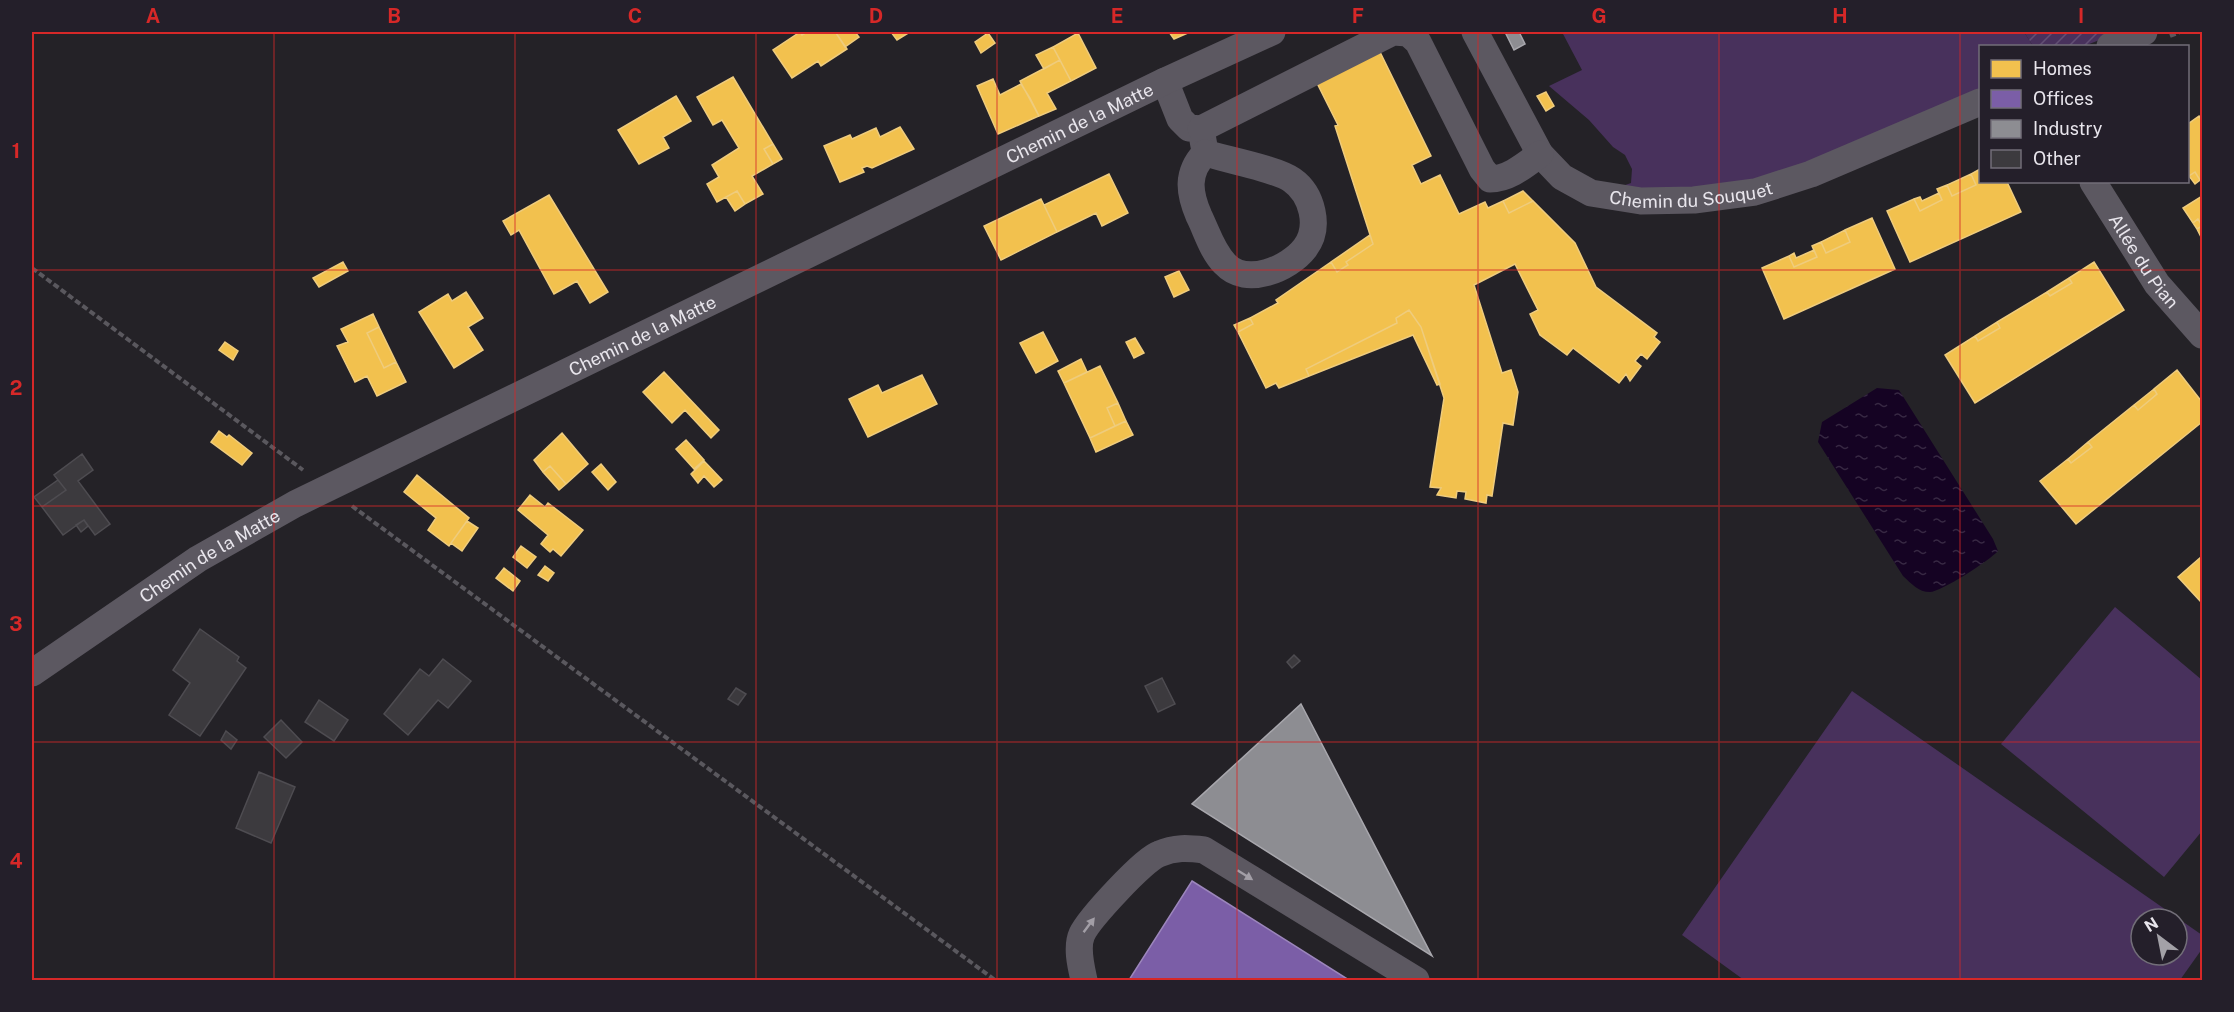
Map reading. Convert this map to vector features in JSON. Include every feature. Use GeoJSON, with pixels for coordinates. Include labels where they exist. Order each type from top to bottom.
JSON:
{"type":"FeatureCollection","features":[{"type":"Feature","properties":{"kind":"street","name":"Chemin de la Matte"},"geometry":{"type":"LineString","coordinates":[[32,673],[198,559],[295,504],[1165,81],[1272,32]]}},
{"type":"Feature","properties":{"kind":"street"},"geometry":{"type":"LineString","coordinates":[[1165,81],[1180,119],[1203,141],[1290,178],[1302,188],[1309,201],[1313,216],[1310,240],[1305,249],[1282,266],[1263,274],[1246,275],[1226,266],[1211,242],[1194,205],[1190,187],[1203,141],[1393,32],[1408,33],[1418,42],[1482,169],[1490,179],[1500,179],[1511,174],[1540,154]]}},
{"type":"Feature","properties":{"kind":"street","name":"Chemin du Souquet"},"geometry":{"type":"LineString","coordinates":[[1475,32],[1540,154],[1562,177],[1590,193],[1641,201],[1694,200],[1755,192],[1811,174],[1979,102]]}},
{"type":"Feature","properties":{"kind":"street"},"geometry":{"type":"LineString","coordinates":[[2112,45],[2145,32]]}},
{"type":"Feature","properties":{"kind":"street","name":"Allée du Pian"},"geometry":{"type":"LineString","coordinates":[[2094,183],[2157,284],[2202,335]]}},
{"type":"Feature","properties":{"kind":"street"},"geometry":{"type":"LineString","coordinates":[[1084,981],[1080,960],[1082,935],[1111,897],[1156,854],[1180,847],[1204,850],[1416,981]]}},
{"type":"Feature","properties":{"kind":"path"},"geometry":{"type":"LineString","coordinates":[[32,268],[995,981]]}},
{"type":"Feature","properties":{"kind":"shaded area"},"geometry":{"type":"Polygon","coordinates":[[[1562,32],[2024,32],[2032,45],[1979,45],[1979,91],[1752,185],[1605,192],[1631,183],[1632,169],[1625,155],[1613,147],[1589,120],[1549,86],[1582,70],[1562,32]]]}},
{"type":"Feature","properties":{"kind":"shaded area"},"geometry":{"type":"Polygon","coordinates":[[[2024,32],[2120,32],[2087,45],[2032,45],[2024,32]]]}},
{"type":"Feature","properties":{"kind":"shaded area"},"geometry":{"type":"Polygon","coordinates":[[[2115,607],[2202,680],[2202,831],[2164,877],[2001,744],[2115,607]]]}},
{"type":"Feature","properties":{"kind":"shaded area"},"geometry":{"type":"Polygon","coordinates":[[[1852,691],[2162,907],[2129,907],[2129,967],[2189,967],[2189,926],[2202,935],[2202,949],[2180,980],[1744,980],[1682,935],[1852,691]]]}},
{"type":"Feature","properties":{"kind":"water"},"geometry":{"type":"Polygon","coordinates":[[[1877,388],[1899,390],[1993,539],[1998,551],[1965,575],[1936,591],[1922,591],[1903,576],[1818,442],[1822,422],[1877,388]]]}},
{"type":"Feature","properties":{"kind":"building: Homes"},"geometry":{"type":"Polygon","coordinates":[[[800,32],[802,35],[807,32],[838,32],[836,33],[847,49],[821,66],[818,61],[792,78],[773,50],[800,32]]]}},
{"type":"Feature","properties":{"kind":"building: Homes"},"geometry":{"type":"Polygon","coordinates":[[[855,32],[859,37],[845,47],[836,33],[855,32]]]}},
{"type":"Feature","properties":{"kind":"building: Homes"},"geometry":{"type":"Polygon","coordinates":[[[891,32],[910,32],[897,40],[891,32]]]}},
{"type":"Feature","properties":{"kind":"building: Homes"},"geometry":{"type":"Polygon","coordinates":[[[1169,32],[1190,32],[1174,39],[1169,32]]]}},
{"type":"Feature","properties":{"kind":"building: Homes"},"geometry":{"type":"Polygon","coordinates":[[[988,33],[995,43],[981,53],[975,42],[988,33]]]}},
{"type":"Feature","properties":{"kind":"building: Homes"},"geometry":{"type":"Polygon","coordinates":[[[1078,33],[1096,68],[1071,81],[1053,47],[1078,33]]]}},
{"type":"Feature","properties":{"kind":"building: Homes"},"geometry":{"type":"Polygon","coordinates":[[[1053,47],[1060,60],[1044,69],[1036,55],[1053,47]]]}},
{"type":"Feature","properties":{"kind":"building: Homes"},"geometry":{"type":"Polygon","coordinates":[[[1380,52],[1431,156],[1412,165],[1421,184],[1440,175],[1459,214],[1485,202],[1488,208],[1503,201],[1509,213],[1533,201],[1575,243],[1596,287],[1657,333],[1654,337],[1660,342],[1647,359],[1641,354],[1635,361],[1641,366],[1630,381],[1626,374],[1619,383],[1573,348],[1567,355],[1540,335],[1530,314],[1538,310],[1515,264],[1474,285],[1502,373],[1511,370],[1518,392],[1513,425],[1503,423],[1492,496],[1487,495],[1486,503],[1465,499],[1466,492],[1457,491],[1456,498],[1437,495],[1441,488],[1430,487],[1444,398],[1421,327],[1409,310],[1396,318],[1397,323],[1306,369],[1309,376],[1279,388],[1276,383],[1266,388],[1238,332],[1253,324],[1250,318],[1278,303],[1276,300],[1331,262],[1337,272],[1348,265],[1346,262],[1373,244],[1335,126],[1338,125],[1317,83],[1380,52]]]}},
{"type":"Feature","properties":{"kind":"building: Homes"},"geometry":{"type":"Polygon","coordinates":[[[1060,60],[1071,81],[1047,93],[1056,109],[1039,116],[1020,81],[1060,60]]]}},
{"type":"Feature","properties":{"kind":"building: Homes"},"geometry":{"type":"Polygon","coordinates":[[[733,77],[773,144],[764,149],[773,164],[752,176],[763,194],[745,204],[737,191],[717,202],[707,184],[719,177],[712,165],[739,148],[722,120],[713,125],[697,97],[733,77]]]}},
{"type":"Feature","properties":{"kind":"building: Homes"},"geometry":{"type":"Polygon","coordinates":[[[993,79],[1000,95],[1021,84],[1039,116],[998,134],[977,86],[993,79]]]}},
{"type":"Feature","properties":{"kind":"building: Homes"},"geometry":{"type":"Polygon","coordinates":[[[1546,92],[1554,106],[1546,111],[1537,96],[1546,92]]]}},
{"type":"Feature","properties":{"kind":"building: Homes"},"geometry":{"type":"Polygon","coordinates":[[[676,96],[691,121],[663,137],[669,148],[639,164],[618,130],[676,96]]]}},
{"type":"Feature","properties":{"kind":"building: Homes"},"geometry":{"type":"Polygon","coordinates":[[[2199,116],[2202,121],[2202,178],[2200,180],[2195,172],[2189,176],[2189,123],[2199,116]]]}},
{"type":"Feature","properties":{"kind":"building: Homes"},"geometry":{"type":"Polygon","coordinates":[[[900,127],[914,149],[872,168],[867,166],[862,168],[864,172],[840,182],[824,146],[850,135],[852,139],[876,128],[880,137],[900,127]]]}},
{"type":"Feature","properties":{"kind":"building: Homes"},"geometry":{"type":"Polygon","coordinates":[[[773,144],[782,159],[773,164],[764,149],[773,144]]]}},
{"type":"Feature","properties":{"kind":"building: Homes"},"geometry":{"type":"Polygon","coordinates":[[[1979,170],[1979,183],[2007,183],[2021,212],[1910,262],[1887,211],[1914,199],[1920,211],[1942,200],[1937,189],[1947,185],[1952,196],[1976,185],[1971,174],[1979,170]]]}},
{"type":"Feature","properties":{"kind":"building: Homes"},"geometry":{"type":"Polygon","coordinates":[[[2195,172],[2200,180],[2195,184],[2189,176],[2195,172]]]}},
{"type":"Feature","properties":{"kind":"building: Homes"},"geometry":{"type":"Polygon","coordinates":[[[1109,174],[1128,213],[1102,226],[1096,213],[1057,232],[1044,205],[1109,174]]]}},
{"type":"Feature","properties":{"kind":"building: Homes"},"geometry":{"type":"Polygon","coordinates":[[[1971,174],[1976,185],[1952,196],[1947,185],[1971,174]]]}},
{"type":"Feature","properties":{"kind":"building: Homes"},"geometry":{"type":"Polygon","coordinates":[[[737,191],[745,204],[735,211],[726,197],[737,191]]]}},
{"type":"Feature","properties":{"kind":"building: Homes"},"geometry":{"type":"Polygon","coordinates":[[[1523,191],[1533,201],[1509,213],[1503,201],[1523,191]]]}},
{"type":"Feature","properties":{"kind":"building: Homes"},"geometry":{"type":"Polygon","coordinates":[[[1939,193],[1942,200],[1920,211],[1914,199],[1920,197],[1922,201],[1939,193]]]}},
{"type":"Feature","properties":{"kind":"building: Homes"},"geometry":{"type":"Polygon","coordinates":[[[549,195],[608,292],[590,303],[577,281],[554,294],[519,230],[511,235],[503,221],[549,195]]]}},
{"type":"Feature","properties":{"kind":"building: Homes"},"geometry":{"type":"Polygon","coordinates":[[[2202,196],[2202,225],[2198,219],[2193,223],[2183,208],[2202,196]]]}},
{"type":"Feature","properties":{"kind":"building: Homes"},"geometry":{"type":"Polygon","coordinates":[[[1041,199],[1057,232],[1001,260],[984,226],[1041,199]]]}},
{"type":"Feature","properties":{"kind":"building: Homes"},"geometry":{"type":"Polygon","coordinates":[[[1872,218],[1895,269],[1784,319],[1762,268],[1789,256],[1794,267],[1817,257],[1812,246],[1821,242],[1826,253],[1850,242],[1845,230],[1872,218]]]}},
{"type":"Feature","properties":{"kind":"building: Homes"},"geometry":{"type":"Polygon","coordinates":[[[2198,219],[2202,226],[2197,229],[2193,223],[2198,219]]]}},
{"type":"Feature","properties":{"kind":"building: Homes"},"geometry":{"type":"Polygon","coordinates":[[[2202,226],[2202,239],[2197,229],[2202,226]]]}},
{"type":"Feature","properties":{"kind":"building: Homes"},"geometry":{"type":"Polygon","coordinates":[[[1845,230],[1850,242],[1826,253],[1821,242],[1845,230]]]}},
{"type":"Feature","properties":{"kind":"building: Homes"},"geometry":{"type":"Polygon","coordinates":[[[1370,235],[1373,244],[1346,262],[1348,265],[1337,272],[1331,262],[1370,235]]]}},
{"type":"Feature","properties":{"kind":"building: Homes"},"geometry":{"type":"Polygon","coordinates":[[[1814,250],[1817,257],[1794,267],[1789,256],[1794,253],[1796,258],[1814,250]]]}},
{"type":"Feature","properties":{"kind":"building: Homes"},"geometry":{"type":"Polygon","coordinates":[[[343,262],[348,271],[319,287],[313,278],[343,262]]]}},
{"type":"Feature","properties":{"kind":"building: Homes"},"geometry":{"type":"Polygon","coordinates":[[[2094,262],[2124,310],[1975,403],[1945,355],[1975,336],[1978,341],[2000,328],[1997,322],[2047,292],[2050,296],[2072,283],[2069,278],[2094,262]]]}},
{"type":"Feature","properties":{"kind":"building: Homes"},"geometry":{"type":"Polygon","coordinates":[[[1179,271],[1189,290],[1174,297],[1165,277],[1179,271]]]}},
{"type":"Feature","properties":{"kind":"building: Homes"},"geometry":{"type":"Polygon","coordinates":[[[2069,278],[2072,283],[2050,296],[2047,292],[2069,278]]]}},
{"type":"Feature","properties":{"kind":"building: Homes"},"geometry":{"type":"Polygon","coordinates":[[[466,292],[483,318],[468,327],[483,350],[454,368],[419,312],[448,294],[452,301],[466,292]]]}},
{"type":"Feature","properties":{"kind":"building: Homes"},"geometry":{"type":"Polygon","coordinates":[[[1409,310],[1421,327],[1440,384],[1437,385],[1413,335],[1309,376],[1306,369],[1397,323],[1396,318],[1409,310]]]}},
{"type":"Feature","properties":{"kind":"building: Homes"},"geometry":{"type":"Polygon","coordinates":[[[373,314],[379,327],[367,333],[384,368],[396,362],[406,382],[377,396],[367,376],[355,382],[337,346],[348,342],[341,329],[373,314]]]}},
{"type":"Feature","properties":{"kind":"building: Homes"},"geometry":{"type":"Polygon","coordinates":[[[1250,318],[1253,324],[1238,332],[1234,325],[1250,318]]]}},
{"type":"Feature","properties":{"kind":"building: Homes"},"geometry":{"type":"Polygon","coordinates":[[[1997,322],[2000,328],[1978,341],[1975,336],[1997,322]]]}},
{"type":"Feature","properties":{"kind":"building: Homes"},"geometry":{"type":"Polygon","coordinates":[[[379,327],[396,362],[384,368],[367,333],[379,327]]]}},
{"type":"Feature","properties":{"kind":"building: Homes"},"geometry":{"type":"Polygon","coordinates":[[[1043,332],[1058,361],[1036,373],[1020,343],[1043,332]]]}},
{"type":"Feature","properties":{"kind":"building: Homes"},"geometry":{"type":"Polygon","coordinates":[[[1135,338],[1144,353],[1134,358],[1126,342],[1135,338]]]}},
{"type":"Feature","properties":{"kind":"building: Homes"},"geometry":{"type":"Polygon","coordinates":[[[225,342],[238,351],[233,360],[219,350],[225,342]]]}},
{"type":"Feature","properties":{"kind":"building: Homes"},"geometry":{"type":"Polygon","coordinates":[[[1081,359],[1087,372],[1064,383],[1058,371],[1081,359]]]}},
{"type":"Feature","properties":{"kind":"building: Homes"},"geometry":{"type":"Polygon","coordinates":[[[1100,366],[1118,403],[1107,408],[1115,426],[1090,438],[1064,383],[1100,366]]]}},
{"type":"Feature","properties":{"kind":"building: Homes"},"geometry":{"type":"Polygon","coordinates":[[[2177,370],[2202,402],[2202,422],[2076,524],[2040,481],[2068,459],[2071,463],[2092,447],[2088,442],[2134,405],[2138,410],[2157,394],[2154,389],[2177,370]]]}},
{"type":"Feature","properties":{"kind":"building: Homes"},"geometry":{"type":"Polygon","coordinates":[[[664,372],[719,430],[711,438],[685,410],[672,423],[643,392],[664,372]]]}},
{"type":"Feature","properties":{"kind":"building: Homes"},"geometry":{"type":"Polygon","coordinates":[[[922,375],[937,404],[868,437],[849,399],[878,385],[882,393],[922,375]]]}},
{"type":"Feature","properties":{"kind":"building: Homes"},"geometry":{"type":"Polygon","coordinates":[[[2154,389],[2157,394],[2138,410],[2134,405],[2154,389]]]}},
{"type":"Feature","properties":{"kind":"building: Homes"},"geometry":{"type":"Polygon","coordinates":[[[1118,403],[1126,421],[1115,426],[1107,408],[1118,403]]]}},
{"type":"Feature","properties":{"kind":"building: Homes"},"geometry":{"type":"Polygon","coordinates":[[[1126,421],[1133,435],[1096,452],[1090,438],[1126,421]]]}},
{"type":"Feature","properties":{"kind":"building: Homes"},"geometry":{"type":"Polygon","coordinates":[[[219,431],[227,437],[229,435],[252,453],[242,465],[211,442],[219,431]]]}},
{"type":"Feature","properties":{"kind":"building: Homes"},"geometry":{"type":"Polygon","coordinates":[[[562,433],[588,464],[566,484],[550,466],[543,472],[534,460],[562,433]]]}},
{"type":"Feature","properties":{"kind":"building: Homes"},"geometry":{"type":"Polygon","coordinates":[[[686,440],[704,460],[694,469],[676,449],[686,440]]]}},
{"type":"Feature","properties":{"kind":"building: Homes"},"geometry":{"type":"Polygon","coordinates":[[[2088,442],[2092,447],[2071,463],[2068,459],[2088,442]]]}},
{"type":"Feature","properties":{"kind":"building: Homes"},"geometry":{"type":"Polygon","coordinates":[[[704,461],[722,480],[714,487],[704,476],[698,483],[691,474],[704,461]]]}},
{"type":"Feature","properties":{"kind":"building: Homes"},"geometry":{"type":"Polygon","coordinates":[[[601,464],[616,482],[608,490],[592,472],[601,464]]]}},
{"type":"Feature","properties":{"kind":"building: Homes"},"geometry":{"type":"Polygon","coordinates":[[[550,466],[566,484],[559,490],[543,472],[550,466]]]}},
{"type":"Feature","properties":{"kind":"building: Homes"},"geometry":{"type":"Polygon","coordinates":[[[417,475],[469,518],[449,546],[428,530],[436,518],[404,492],[417,475]]]}},
{"type":"Feature","properties":{"kind":"building: Homes"},"geometry":{"type":"Polygon","coordinates":[[[530,495],[545,507],[548,503],[583,530],[561,556],[553,549],[550,552],[541,544],[548,535],[518,510],[530,495]]]}},
{"type":"Feature","properties":{"kind":"building: Homes"},"geometry":{"type":"Polygon","coordinates":[[[467,521],[478,528],[462,551],[451,543],[467,521]]]}},
{"type":"Feature","properties":{"kind":"building: Homes"},"geometry":{"type":"Polygon","coordinates":[[[521,546],[536,557],[527,568],[513,557],[521,546]]]}},
{"type":"Feature","properties":{"kind":"building: Homes"},"geometry":{"type":"Polygon","coordinates":[[[2202,558],[2202,603],[2178,577],[2202,558]]]}},
{"type":"Feature","properties":{"kind":"building: Homes"},"geometry":{"type":"Polygon","coordinates":[[[545,566],[554,573],[548,581],[538,575],[545,566]]]}},
{"type":"Feature","properties":{"kind":"building: Homes"},"geometry":{"type":"Polygon","coordinates":[[[504,568],[520,581],[513,591],[496,578],[504,568]]]}},
{"type":"Feature","properties":{"kind":"building: Offices"},"geometry":{"type":"Polygon","coordinates":[[[1192,881],[1349,980],[1129,980],[1192,881]]]}},
{"type":"Feature","properties":{"kind":"building: Industry"},"geometry":{"type":"Polygon","coordinates":[[[1505,32],[1519,32],[1525,44],[1514,50],[1505,32]]]}},
{"type":"Feature","properties":{"kind":"building: Industry"},"geometry":{"type":"Polygon","coordinates":[[[1301,704],[1432,956],[1192,804],[1301,704]]]}},
{"type":"Feature","properties":{"kind":"building: Other"},"geometry":{"type":"Polygon","coordinates":[[[82,454],[93,470],[78,481],[110,524],[95,535],[84,520],[63,535],[42,507],[66,490],[54,475],[82,454]]]}},
{"type":"Feature","properties":{"kind":"building: Other"},"geometry":{"type":"Polygon","coordinates":[[[58,480],[66,490],[42,507],[34,497],[58,480]]]}},
{"type":"Feature","properties":{"kind":"building: Other"},"geometry":{"type":"Polygon","coordinates":[[[84,520],[88,526],[81,532],[76,525],[84,520]]]}},
{"type":"Feature","properties":{"kind":"building: Other"},"geometry":{"type":"Polygon","coordinates":[[[200,629],[239,657],[237,661],[246,668],[200,736],[169,715],[190,683],[173,670],[200,629]]]}},
{"type":"Feature","properties":{"kind":"building: Other"},"geometry":{"type":"Polygon","coordinates":[[[1294,655],[1300,661],[1292,668],[1287,662],[1294,655]]]}},
{"type":"Feature","properties":{"kind":"building: Other"},"geometry":{"type":"Polygon","coordinates":[[[443,659],[471,681],[448,708],[438,700],[408,735],[384,714],[420,669],[429,676],[443,659]]]}},
{"type":"Feature","properties":{"kind":"building: Other"},"geometry":{"type":"Polygon","coordinates":[[[1162,678],[1175,704],[1158,712],[1145,686],[1162,678]]]}},
{"type":"Feature","properties":{"kind":"building: Other"},"geometry":{"type":"Polygon","coordinates":[[[736,688],[746,694],[738,705],[728,699],[736,688]]]}},
{"type":"Feature","properties":{"kind":"building: Other"},"geometry":{"type":"Polygon","coordinates":[[[319,700],[348,720],[334,741],[305,722],[319,700]]]}},
{"type":"Feature","properties":{"kind":"building: Other"},"geometry":{"type":"Polygon","coordinates":[[[281,720],[302,742],[286,758],[264,737],[281,720]]]}},
{"type":"Feature","properties":{"kind":"building: Other"},"geometry":{"type":"Polygon","coordinates":[[[226,731],[237,740],[231,749],[221,740],[226,731]]]}},
{"type":"Feature","properties":{"kind":"building: Other"},"geometry":{"type":"Polygon","coordinates":[[[259,772],[295,787],[271,843],[236,828],[259,772]]]}}]}
